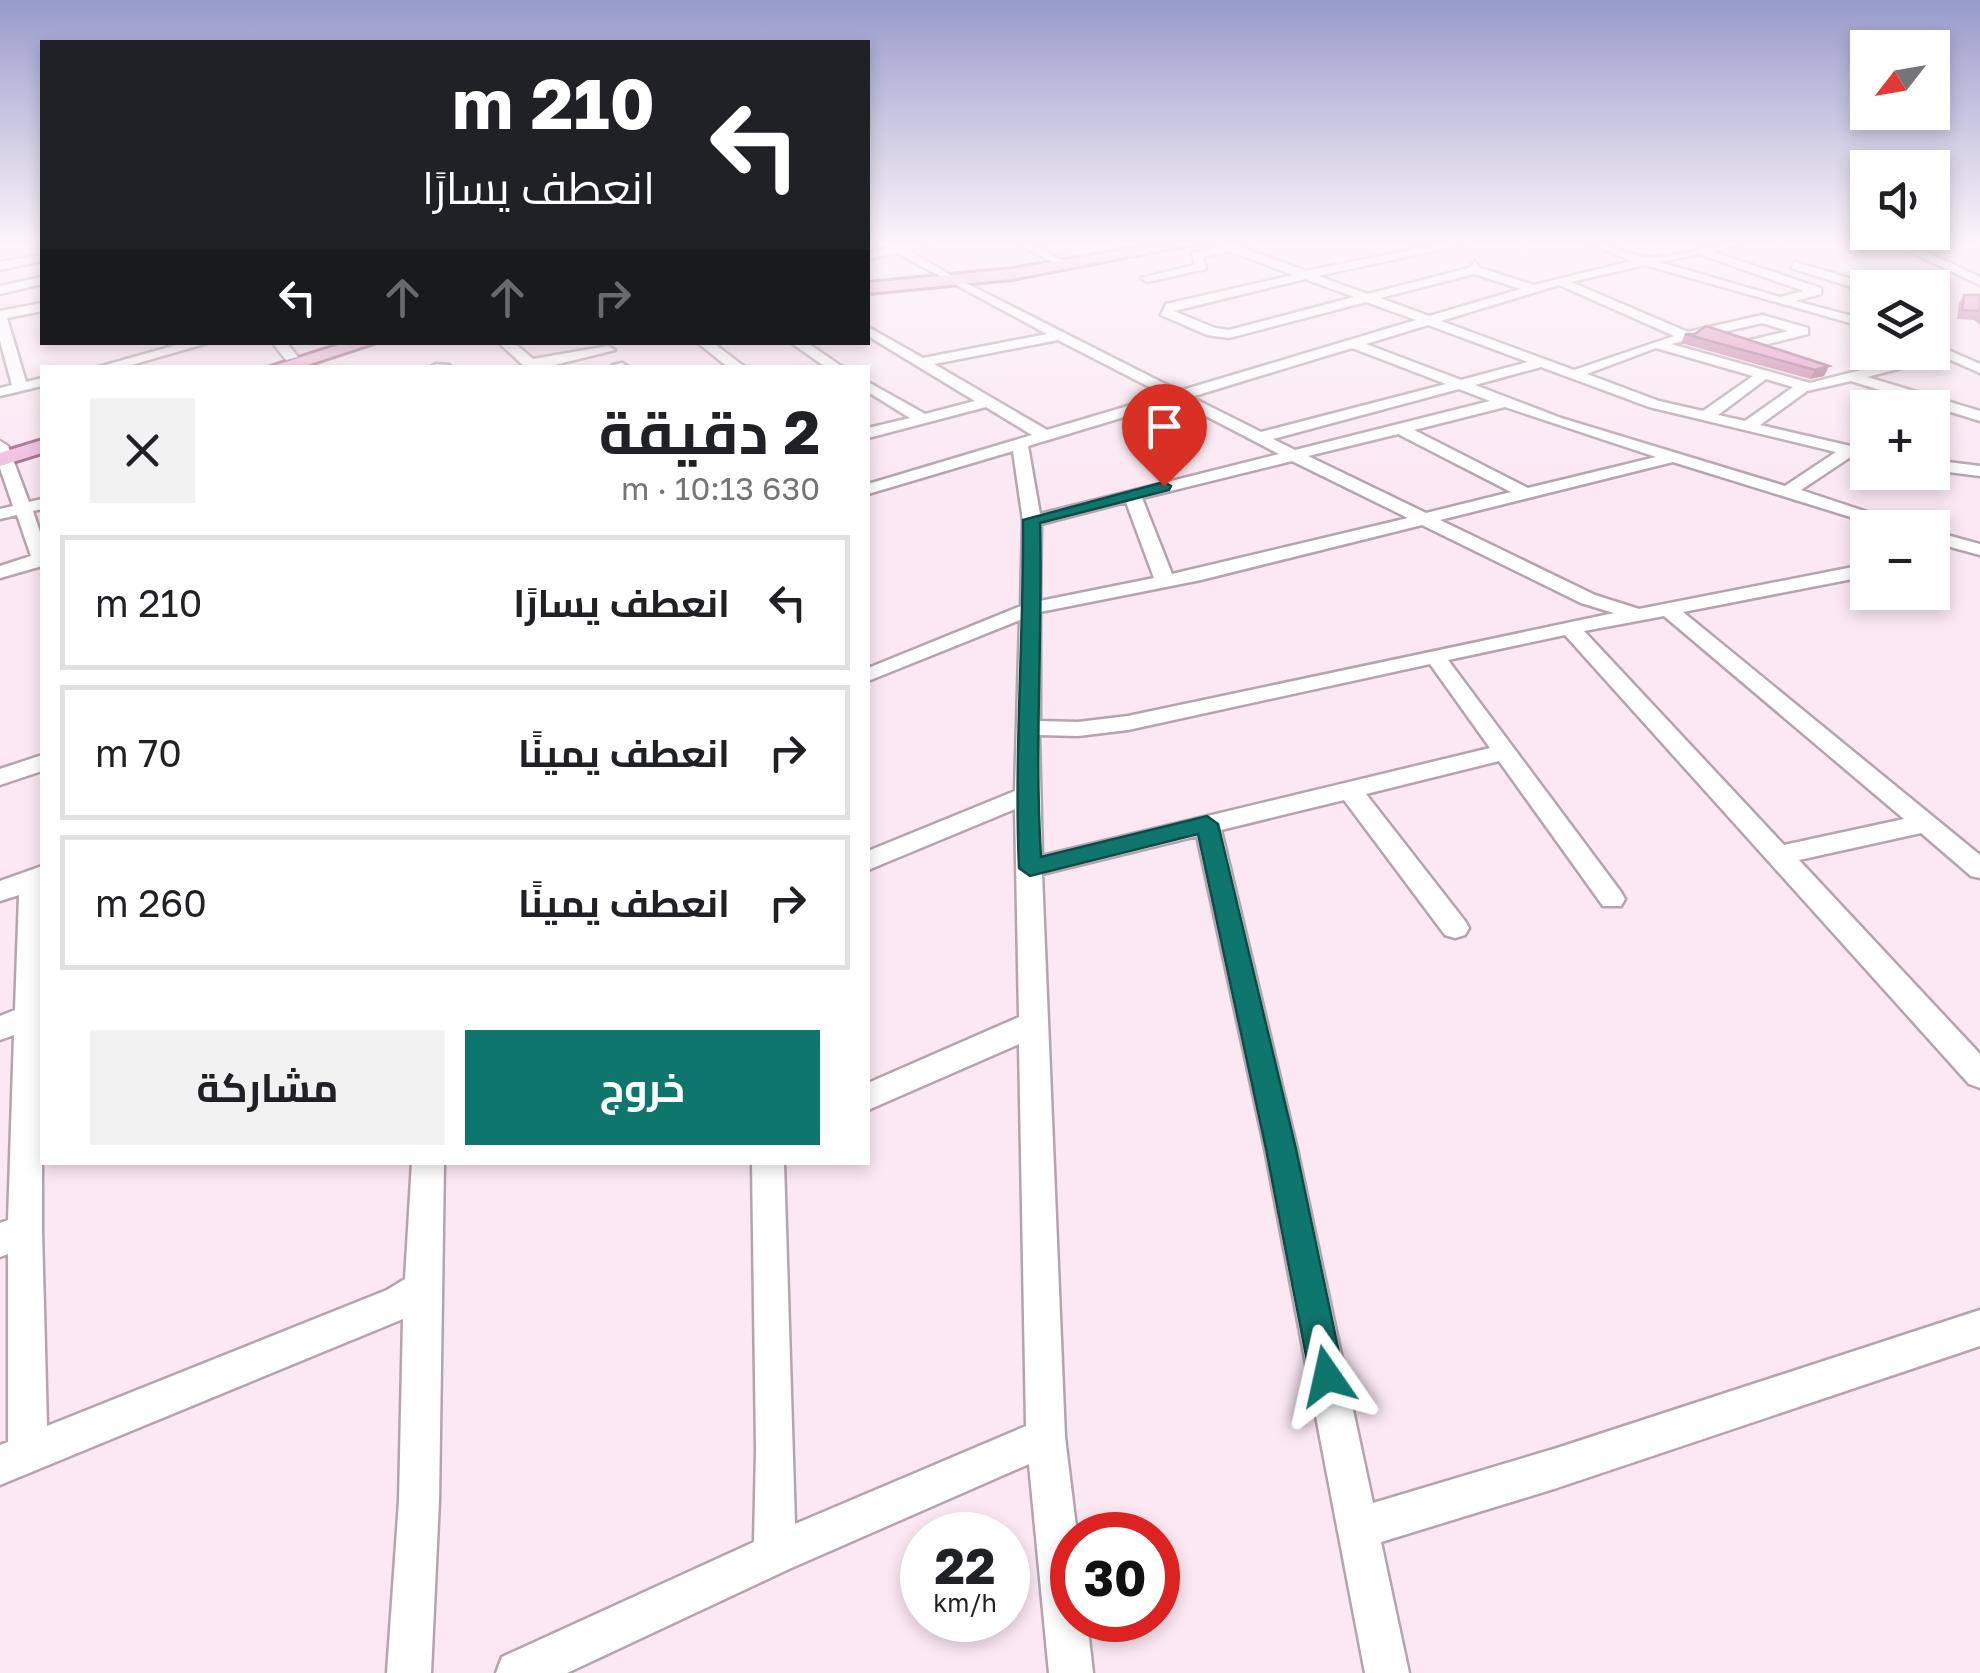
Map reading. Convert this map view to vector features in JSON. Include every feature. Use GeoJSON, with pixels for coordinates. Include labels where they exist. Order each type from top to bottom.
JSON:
{"type":"FeatureCollection","features":[{"type":"Feature","properties":{"kind":"main road"},"geometry":{"type":"LineString","coordinates":[[291,359],[336,345]]}},
{"type":"Feature","properties":{"kind":"main road"},"geometry":{"type":"LineString","coordinates":[[291,359],[356,345]]}},
{"type":"Feature","properties":{"kind":"main road"},"geometry":{"type":"LineString","coordinates":[[2,453],[40,443]]}},
{"type":"Feature","properties":{"kind":"street"},"geometry":{"type":"LineString","coordinates":[[2,322],[20,388]]}},
{"type":"Feature","properties":{"kind":"street"},"geometry":{"type":"LineString","coordinates":[[1039,322],[1258,438],[1588,599],[1643,615]]}},
{"type":"Feature","properties":{"kind":"street"},"geometry":{"type":"LineString","coordinates":[[1195,322],[1224,334],[1271,322]]}},
{"type":"Feature","properties":{"kind":"street"},"geometry":{"type":"LineString","coordinates":[[870,489],[1175,394],[1429,322]]}},
{"type":"Feature","properties":{"kind":"street"},"geometry":{"type":"LineString","coordinates":[[1436,322],[1642,400],[1848,451]]}},
{"type":"Feature","properties":{"kind":"street"},"geometry":{"type":"LineString","coordinates":[[1654,322],[1686,336]]}},
{"type":"Feature","properties":{"kind":"street"},"geometry":{"type":"LineString","coordinates":[[1574,374],[1656,344],[1748,322]]}},
{"type":"Feature","properties":{"kind":"street"},"geometry":{"type":"LineString","coordinates":[[1773,322],[1803,330]]}},
{"type":"Feature","properties":{"kind":"street"},"geometry":{"type":"LineString","coordinates":[[1747,344],[1838,322]]}},
{"type":"Feature","properties":{"kind":"street"},"geometry":{"type":"LineString","coordinates":[[870,331],[989,402],[1033,440],[1031,728],[1026,795],[1046,1436],[1071,1673]]}},
{"type":"Feature","properties":{"kind":"street"},"geometry":{"type":"LineString","coordinates":[[1708,331],[1780,355]]}},
{"type":"Feature","properties":{"kind":"street"},"geometry":{"type":"LineString","coordinates":[[922,362],[1061,335]]}},
{"type":"Feature","properties":{"kind":"street"},"geometry":{"type":"LineString","coordinates":[[1354,344],[1501,402],[1850,510]]}},
{"type":"Feature","properties":{"kind":"street"},"geometry":{"type":"LineString","coordinates":[[1656,344],[1804,386],[1817,386],[1868,370]]}},
{"type":"Feature","properties":{"kind":"street"},"geometry":{"type":"LineString","coordinates":[[108,365],[123,357],[189,345]]}},
{"type":"Feature","properties":{"kind":"street"},"geometry":{"type":"LineString","coordinates":[[508,345],[532,365]]}},
{"type":"Feature","properties":{"kind":"street"},"geometry":{"type":"LineString","coordinates":[[711,345],[735,365]]}},
{"type":"Feature","properties":{"kind":"street"},"geometry":{"type":"LineString","coordinates":[[801,345],[832,365]]}},
{"type":"Feature","properties":{"kind":"street"},"geometry":{"type":"LineString","coordinates":[[538,365],[608,350]]}},
{"type":"Feature","properties":{"kind":"street"},"geometry":{"type":"LineString","coordinates":[[1950,353],[1980,350]]}},
{"type":"Feature","properties":{"kind":"street"},"geometry":{"type":"LineString","coordinates":[[1950,355],[1980,369]]}},
{"type":"Feature","properties":{"kind":"street"},"geometry":{"type":"LineString","coordinates":[[1258,438],[1545,362]]}},
{"type":"Feature","properties":{"kind":"street"},"geometry":{"type":"LineString","coordinates":[[1813,365],[1980,416]]}},
{"type":"Feature","properties":{"kind":"street"},"geometry":{"type":"LineString","coordinates":[[1705,418],[1762,375]]}},
{"type":"Feature","properties":{"kind":"street"},"geometry":{"type":"LineString","coordinates":[[0,392],[40,383]]}},
{"type":"Feature","properties":{"kind":"street"},"geometry":{"type":"LineString","coordinates":[[1746,428],[1804,386]]}},
{"type":"Feature","properties":{"kind":"street"},"geometry":{"type":"LineString","coordinates":[[870,387],[923,419]]}},
{"type":"Feature","properties":{"kind":"street"},"geometry":{"type":"LineString","coordinates":[[870,432],[989,402]]}},
{"type":"Feature","properties":{"kind":"street"},"geometry":{"type":"LineString","coordinates":[[1032,520],[1501,402]]}},
{"type":"Feature","properties":{"kind":"street"},"geometry":{"type":"LineString","coordinates":[[1398,428],[1527,494]]}},
{"type":"Feature","properties":{"kind":"street"},"geometry":{"type":"LineString","coordinates":[[1789,491],[1848,451]]}},
{"type":"Feature","properties":{"kind":"street"},"geometry":{"type":"LineString","coordinates":[[2,453],[40,555]]}},
{"type":"Feature","properties":{"kind":"street"},"geometry":{"type":"LineString","coordinates":[[870,672],[1033,608],[1428,520],[1674,457]]}},
{"type":"Feature","properties":{"kind":"street"},"geometry":{"type":"LineString","coordinates":[[1950,468],[1980,472]]}},
{"type":"Feature","properties":{"kind":"street"},"geometry":{"type":"LineString","coordinates":[[1132,494],[1165,581]]}},
{"type":"Feature","properties":{"kind":"street"},"geometry":{"type":"LineString","coordinates":[[0,514],[40,504]]}},
{"type":"Feature","properties":{"kind":"street"},"geometry":{"type":"LineString","coordinates":[[1950,541],[1976,549]]}},
{"type":"Feature","properties":{"kind":"street"},"geometry":{"type":"LineString","coordinates":[[1950,553],[1976,549]]}},
{"type":"Feature","properties":{"kind":"street"},"geometry":{"type":"LineString","coordinates":[[0,572],[40,561]]}},
{"type":"Feature","properties":{"kind":"street"},"geometry":{"type":"LineString","coordinates":[[1031,728],[1078,729],[1128,723],[1434,656],[1850,574]]}},
{"type":"Feature","properties":{"kind":"street"},"geometry":{"type":"LineString","coordinates":[[1669,610],[1980,869]]}},
{"type":"Feature","properties":{"kind":"street"},"geometry":{"type":"LineString","coordinates":[[1570,628],[1980,1075]]}},
{"type":"Feature","properties":{"kind":"street"},"geometry":{"type":"LineString","coordinates":[[1434,656],[1612,899]]}},
{"type":"Feature","properties":{"kind":"street"},"geometry":{"type":"LineString","coordinates":[[1030,868],[1506,752]]}},
{"type":"Feature","properties":{"kind":"street"},"geometry":{"type":"LineString","coordinates":[[0,777],[40,764]]}},
{"type":"Feature","properties":{"kind":"street"},"geometry":{"type":"LineString","coordinates":[[1348,790],[1454,928]]}},
{"type":"Feature","properties":{"kind":"street"},"geometry":{"type":"LineString","coordinates":[[870,861],[1026,795]]}},
{"type":"Feature","properties":{"kind":"street"},"geometry":{"type":"LineString","coordinates":[[1781,855],[1927,823]]}},
{"type":"Feature","properties":{"kind":"street"},"geometry":{"type":"LineString","coordinates":[[1207,824],[1281,1149],[1387,1673]]}},
{"type":"Feature","properties":{"kind":"street"},"geometry":{"type":"LineString","coordinates":[[0,892],[37,878],[24,1020],[13,1235],[14,1459],[399,1302],[422,1289]]}},
{"type":"Feature","properties":{"kind":"street"},"geometry":{"type":"LineString","coordinates":[[870,1096],[1036,1024]]}},
{"type":"Feature","properties":{"kind":"street"},"geometry":{"type":"LineString","coordinates":[[409,1673],[419,1501],[428,1165]]}},
{"type":"Feature","properties":{"kind":"street"},"geometry":{"type":"LineString","coordinates":[[768,1165],[774,1334],[774,1554]]}},
{"type":"Feature","properties":{"kind":"street"},"geometry":{"type":"LineString","coordinates":[[1358,1528],[1558,1468],[1775,1392],[1980,1328]]}},
{"type":"Feature","properties":{"kind":"street"},"geometry":{"type":"LineString","coordinates":[[518,1673],[774,1554],[1046,1436]]}},
{"type":"Feature","properties":{"kind":"building"},"geometry":{"type":"Polygon","coordinates":[[[1706,326],[1829,366],[1815,370],[1685,334],[1695,334],[1706,326]]]}},
{"type":"Feature","properties":{"kind":"route"},"geometry":{"type":"LineString","coordinates":[[1164,486],[1032,520],[1031,728],[1026,795],[1030,868],[1207,824],[1281,1149],[1327,1376]]}}]}
